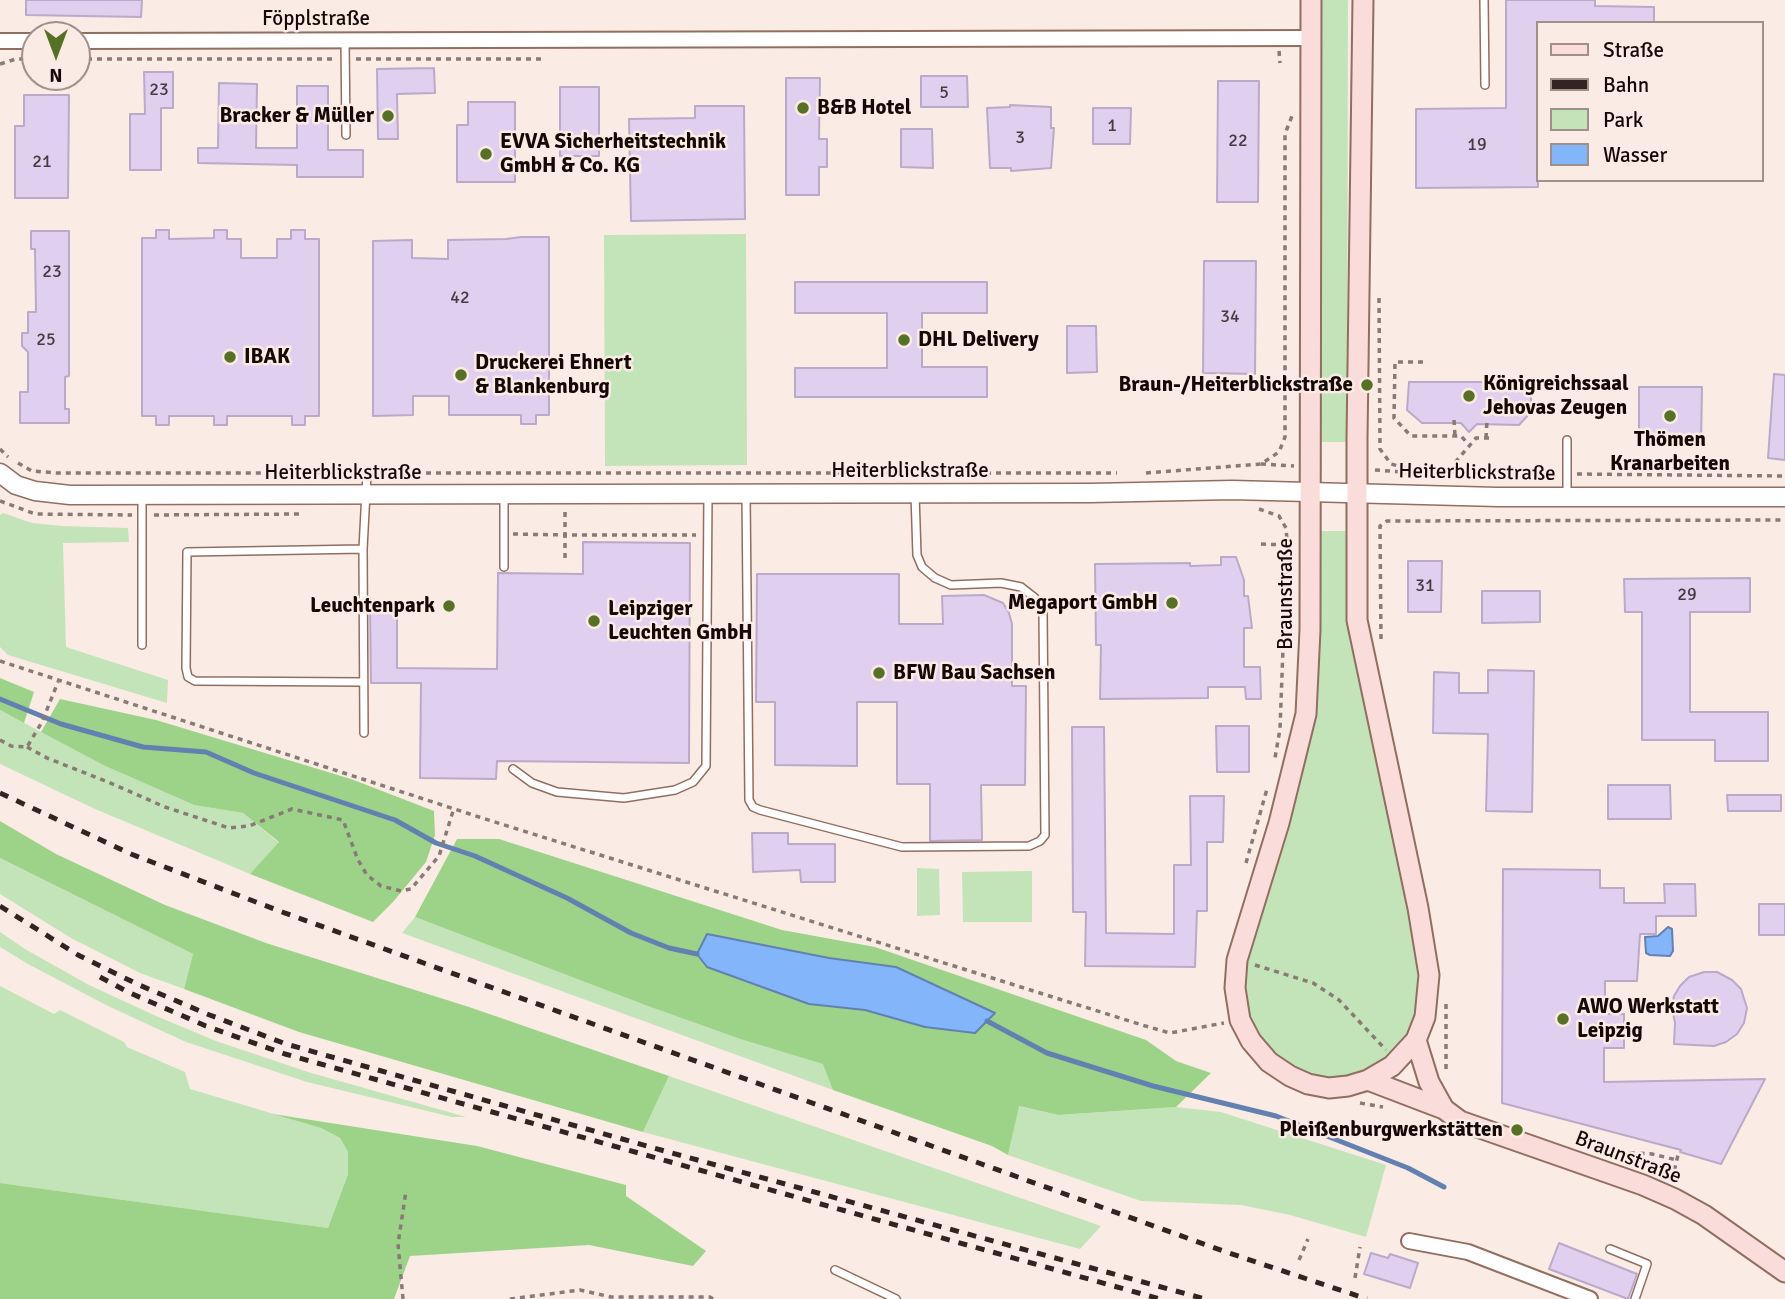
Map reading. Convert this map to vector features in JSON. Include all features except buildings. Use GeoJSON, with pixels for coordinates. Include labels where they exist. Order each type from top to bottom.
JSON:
{"type":"FeatureCollection","features":[{"type":"Feature","properties":{"kind":"main road","name":"Braunstraße"},"geometry":{"type":"LineString","coordinates":[[1311,0],[1312,369],[1307,714],[1279,823],[1237,960],[1236,1004],[1240,1020],[1251,1041],[1269,1062],[1308,1084],[1329,1088],[1367,1080],[1392,1066],[1416,1040],[1425,1017],[1429,975],[1418,908],[1357,620],[1363,0]]}},
{"type":"Feature","properties":{"kind":"main road"},"geometry":{"type":"LineString","coordinates":[[1416,1040],[1429,1082],[1444,1109]]}},
{"type":"Feature","properties":{"kind":"main road","name":"Braunstraße"},"geometry":{"type":"LineString","coordinates":[[1367,1080],[1444,1109],[1460,1121],[1643,1185],[1675,1199],[1704,1215],[1785,1272]]}},
{"type":"Feature","properties":{"kind":"street","name":"Föpplstraße"},"geometry":{"type":"LineString","coordinates":[[91,41],[1311,38]]}},
{"type":"Feature","properties":{"kind":"street"},"geometry":{"type":"LineString","coordinates":[[0,41],[21,41]]}},
{"type":"Feature","properties":{"kind":"street","name":"Heiterblickstraße"},"geometry":{"type":"LineString","coordinates":[[0,473],[16,485],[35,491],[71,495],[915,494],[1232,490],[1567,497],[1785,497]]}},
{"type":"Feature","properties":{"kind":"street"},"geometry":{"type":"LineString","coordinates":[[1409,1241],[1468,1252],[1590,1299]]}},
{"type":"Feature","properties":{"kind":"lane"},"geometry":{"type":"LineString","coordinates":[[1484,0],[1485,85]]}},
{"type":"Feature","properties":{"kind":"lane"},"geometry":{"type":"LineString","coordinates":[[345,39],[346,135]]}},
{"type":"Feature","properties":{"kind":"lane"},"geometry":{"type":"LineString","coordinates":[[1567,440],[1567,497]]}},
{"type":"Feature","properties":{"kind":"lane"},"geometry":{"type":"LineString","coordinates":[[364,733],[363,549],[367,473]]}},
{"type":"Feature","properties":{"kind":"lane"},"geometry":{"type":"LineString","coordinates":[[513,769],[532,783],[557,792],[624,798],[675,790],[693,782],[706,766],[708,494]]}},
{"type":"Feature","properties":{"kind":"lane"},"geometry":{"type":"LineString","coordinates":[[746,494],[749,800],[753,807],[902,847],[1028,846],[1040,841],[1045,835],[1043,612],[1035,598],[1021,587],[1002,583],[951,585],[934,578],[922,567],[917,555],[915,494]]}},
{"type":"Feature","properties":{"kind":"lane"},"geometry":{"type":"LineString","coordinates":[[142,495],[142,645]]}},
{"type":"Feature","properties":{"kind":"lane"},"geometry":{"type":"LineString","coordinates":[[504,495],[504,567]]}},
{"type":"Feature","properties":{"kind":"lane"},"geometry":{"type":"LineString","coordinates":[[363,549],[187,552],[186,668],[188,677],[195,681],[363,682]]}},
{"type":"Feature","properties":{"kind":"lane"},"geometry":{"type":"LineString","coordinates":[[1610,1249],[1647,1264],[1634,1299]]}},
{"type":"Feature","properties":{"kind":"lane"},"geometry":{"type":"LineString","coordinates":[[835,1270],[896,1299]]}},
{"type":"Feature","properties":{"kind":"path"},"geometry":{"type":"LineString","coordinates":[[0,64],[21,59]]}},
{"type":"Feature","properties":{"kind":"path"},"geometry":{"type":"LineString","coordinates":[[91,59],[544,59]]}},
{"type":"Feature","properties":{"kind":"path"},"geometry":{"type":"LineString","coordinates":[[1139,473],[1261,464],[1279,452],[1285,437],[1285,134]]}},
{"type":"Feature","properties":{"kind":"path"},"geometry":{"type":"LineString","coordinates":[[1379,294],[1380,449],[1391,464],[1417,471],[1785,475]]}},
{"type":"Feature","properties":{"kind":"path"},"geometry":{"type":"LineString","coordinates":[[1423,362],[1395,362],[1394,418],[1411,436],[1461,436],[1470,446]]}},
{"type":"Feature","properties":{"kind":"path"},"geometry":{"type":"LineString","coordinates":[[1454,420],[1455,436]]}},
{"type":"Feature","properties":{"kind":"path"},"geometry":{"type":"LineString","coordinates":[[1453,471],[1452,466],[1476,438],[1488,438],[1487,420]]}},
{"type":"Feature","properties":{"kind":"path"},"geometry":{"type":"LineString","coordinates":[[0,449],[11,460],[32,471],[57,473],[1126,473]]}},
{"type":"Feature","properties":{"kind":"path"},"geometry":{"type":"LineString","coordinates":[[565,511],[565,558]]}},
{"type":"Feature","properties":{"kind":"path"},"geometry":{"type":"LineString","coordinates":[[1273,766],[1280,729],[1287,545],[1286,528],[1279,516]]}},
{"type":"Feature","properties":{"kind":"path"},"geometry":{"type":"LineString","coordinates":[[1387,521],[1785,520]]}},
{"type":"Feature","properties":{"kind":"path"},"geometry":{"type":"LineString","coordinates":[[504,534],[709,535]]}},
{"type":"Feature","properties":{"kind":"path"},"geometry":{"type":"LineString","coordinates":[[1261,544],[1287,545]]}},
{"type":"Feature","properties":{"kind":"path"},"geometry":{"type":"LineString","coordinates":[[0,661],[58,682],[1151,1028],[1170,1033],[1214,1025]]}},
{"type":"Feature","properties":{"kind":"path"},"geometry":{"type":"LineString","coordinates":[[27,747],[47,712],[58,682]]}},
{"type":"Feature","properties":{"kind":"path"},"geometry":{"type":"LineString","coordinates":[[0,740],[11,746],[27,747],[47,758],[165,807],[229,828],[249,826],[292,809],[343,820],[358,860],[367,875],[381,886],[401,891],[411,888],[439,856],[454,808]]}},
{"type":"Feature","properties":{"kind":"path"},"geometry":{"type":"LineString","coordinates":[[1245,868],[1270,779]]}},
{"type":"Feature","properties":{"kind":"path"},"geometry":{"type":"LineString","coordinates":[[1253,964],[1313,984],[1339,1000],[1387,1052]]}},
{"type":"Feature","properties":{"kind":"path"},"geometry":{"type":"LineString","coordinates":[[1221,1012],[1223,1023]]}},
{"type":"Feature","properties":{"kind":"path"},"geometry":{"type":"LineString","coordinates":[[1608,1156],[1614,1152],[1677,1157],[1671,1182]]}},
{"type":"Feature","properties":{"kind":"path"},"geometry":{"type":"LineString","coordinates":[[403,1299],[398,1244],[406,1191]]}},
{"type":"Feature","properties":{"kind":"path"},"geometry":{"type":"LineString","coordinates":[[1299,1260],[1308,1239]]}},
{"type":"Feature","properties":{"kind":"path"},"geometry":{"type":"LineString","coordinates":[[1355,1278],[1360,1247]]}},
{"type":"Feature","properties":{"kind":"path"},"geometry":{"type":"LineString","coordinates":[[510,1299],[580,1290],[611,1298],[713,1299]]}},
{"type":"Feature","properties":{"kind":"green space"},"geometry":{"type":"Polygon","coordinates":[[[1318,0],[1348,0],[1347,442],[1317,442],[1318,0]]]}},
{"type":"Feature","properties":{"kind":"green space"},"geometry":{"type":"Polygon","coordinates":[[[746,234],[747,465],[605,466],[604,235],[746,234]]]}},
{"type":"Feature","properties":{"kind":"green space"},"geometry":{"type":"Polygon","coordinates":[[[3,513],[32,523],[128,528],[129,542],[63,543],[66,647],[168,680],[167,703],[8,655],[0,647],[0,515],[3,513]]]}},
{"type":"Feature","properties":{"kind":"green space"},"geometry":{"type":"Polygon","coordinates":[[[1318,531],[1347,531],[1350,620],[1421,977],[1418,1014],[1410,1033],[1384,1060],[1369,1070],[1331,1078],[1293,1069],[1273,1056],[1261,1042],[1245,1012],[1244,976],[1310,736],[1318,531]]]}},
{"type":"Feature","properties":{"kind":"green space"},"geometry":{"type":"Polygon","coordinates":[[[0,678],[34,692],[24,723],[0,710],[0,678]]]}},
{"type":"Feature","properties":{"kind":"green space"},"geometry":{"type":"Polygon","coordinates":[[[60,699],[156,720],[351,779],[434,811],[435,835],[426,862],[373,922],[250,874],[279,842],[243,813],[194,805],[103,765],[41,732],[60,699]]]}},
{"type":"Feature","properties":{"kind":"green space"},"geometry":{"type":"Polygon","coordinates":[[[0,710],[103,765],[194,805],[243,813],[279,843],[250,874],[95,809],[0,764],[0,710]]]}},
{"type":"Feature","properties":{"kind":"green space"},"geometry":{"type":"Polygon","coordinates":[[[0,821],[56,854],[165,905],[266,943],[469,1007],[669,1076],[643,1132],[299,1032],[184,989],[193,954],[0,858],[0,821]]]}},
{"type":"Feature","properties":{"kind":"green space"},"geometry":{"type":"Polygon","coordinates":[[[457,839],[499,839],[782,930],[875,947],[1146,1040],[1176,1061],[1211,1073],[1176,1107],[1058,1115],[1019,1106],[1008,1155],[992,1146],[833,1090],[823,1064],[740,1039],[645,1005],[415,917],[457,839]],[[707,934],[753,983],[809,1004],[865,1010],[925,1027],[975,1033],[994,1014],[829,958],[707,934]]]}},
{"type":"Feature","properties":{"kind":"green space"},"geometry":{"type":"Polygon","coordinates":[[[0,858],[193,954],[184,989],[140,973],[71,938],[0,894],[0,858]]]}},
{"type":"Feature","properties":{"kind":"green space"},"geometry":{"type":"Polygon","coordinates":[[[917,868],[939,869],[940,915],[917,916],[917,868]]]}},
{"type":"Feature","properties":{"kind":"green space"},"geometry":{"type":"Polygon","coordinates":[[[1032,871],[1032,922],[963,922],[962,872],[1032,871]]]}},
{"type":"Feature","properties":{"kind":"green space"},"geometry":{"type":"Polygon","coordinates":[[[415,917],[645,1005],[740,1039],[824,1064],[833,1090],[402,933],[415,917]]]}},
{"type":"Feature","properties":{"kind":"green space"},"geometry":{"type":"Polygon","coordinates":[[[0,932],[89,985],[216,1041],[308,1072],[466,1117],[452,1117],[307,1082],[186,1042],[108,1006],[28,964],[0,947],[0,932]]]}},
{"type":"Feature","properties":{"kind":"green space"},"geometry":{"type":"Polygon","coordinates":[[[0,986],[54,1014],[60,1010],[124,1042],[127,1047],[185,1072],[190,1089],[321,1128],[340,1138],[348,1152],[348,1174],[328,1228],[0,1183],[0,986]]]}},
{"type":"Feature","properties":{"kind":"green space"},"geometry":{"type":"Polygon","coordinates":[[[669,1076],[1101,1226],[1080,1249],[643,1132],[669,1076]]]}},
{"type":"Feature","properties":{"kind":"green space"},"geometry":{"type":"Polygon","coordinates":[[[1018,1106],[1058,1115],[1176,1107],[1221,1112],[1386,1165],[1366,1237],[1290,1215],[1241,1205],[1141,1201],[1008,1155],[1018,1106]]]}},
{"type":"Feature","properties":{"kind":"green space"},"geometry":{"type":"Polygon","coordinates":[[[273,1114],[477,1146],[626,1185],[626,1196],[706,1251],[693,1266],[589,1245],[410,1256],[394,1299],[0,1299],[0,1183],[328,1228],[348,1174],[348,1152],[340,1138],[321,1128],[273,1114]]]}},
{"type":"Feature","properties":{"kind":"water"},"geometry":{"type":"Polygon","coordinates":[[[1668,927],[1672,929],[1673,951],[1670,956],[1646,953],[1645,937],[1658,936],[1668,927]]]}},
{"type":"Feature","properties":{"kind":"water"},"geometry":{"type":"Polygon","coordinates":[[[707,934],[829,958],[896,967],[995,1013],[975,1033],[925,1027],[865,1010],[809,1004],[707,967],[697,954],[707,934]]]}},
{"type":"Feature","properties":{"kind":"waterway"},"geometry":{"type":"LineString","coordinates":[[0,699],[61,724],[143,747],[206,752],[254,773],[395,820],[436,843],[475,856],[567,898],[631,933],[669,948],[697,954]]}},
{"type":"Feature","properties":{"kind":"waterway"},"geometry":{"type":"LineString","coordinates":[[987,1021],[1047,1053],[1153,1086],[1276,1116],[1408,1168],[1444,1187]]}},
{"type":"Feature","properties":{"kind":"railway"},"geometry":{"type":"LineString","coordinates":[[0,793],[131,854],[282,912],[1226,1252],[1367,1299]]}},
{"type":"Feature","properties":{"kind":"railway"},"geometry":{"type":"LineString","coordinates":[[0,906],[78,955],[137,984],[286,1044],[1205,1299]]}},
{"type":"Feature","properties":{"kind":"railway"},"geometry":{"type":"LineString","coordinates":[[100,977],[206,1026],[285,1054],[1160,1299]]}},
{"type":"Feature","properties":{"kind":"place","name":"B&B Hotel"},"geometry":{"type":"Point","coordinates":[803,108]}},
{"type":"Feature","properties":{"kind":"place","name":"Bracker & Müller"},"geometry":{"type":"Point","coordinates":[388,116]}},
{"type":"Feature","properties":{"kind":"place","name":"EVVA Sicherheitstechnik GmbH & Co. KG"},"geometry":{"type":"Point","coordinates":[486,154]}},
{"type":"Feature","properties":{"kind":"place","name":"DHL Delivery"},"geometry":{"type":"Point","coordinates":[904,340]}},
{"type":"Feature","properties":{"kind":"place","name":"IBAK"},"geometry":{"type":"Point","coordinates":[230,357]}},
{"type":"Feature","properties":{"kind":"place","name":"Druckerei Ehnert & Blankenburg"},"geometry":{"type":"Point","coordinates":[461,375]}},
{"type":"Feature","properties":{"kind":"place","name":"Braun-/Heiterblickstraße"},"geometry":{"type":"Point","coordinates":[1367,385]}},
{"type":"Feature","properties":{"kind":"place","name":"Königreichssaal Jehovas Zeugen"},"geometry":{"type":"Point","coordinates":[1469,396]}},
{"type":"Feature","properties":{"kind":"place","name":"Thömen Kranarbeiten"},"geometry":{"type":"Point","coordinates":[1670,416]}},
{"type":"Feature","properties":{"kind":"place","name":"Megaport GmbH"},"geometry":{"type":"Point","coordinates":[1172,603]}},
{"type":"Feature","properties":{"kind":"place","name":"Leuchtenpark"},"geometry":{"type":"Point","coordinates":[449,606]}},
{"type":"Feature","properties":{"kind":"place","name":"Leipziger Leuchten GmbH"},"geometry":{"type":"Point","coordinates":[594,621]}},
{"type":"Feature","properties":{"kind":"place","name":"BFW Bau Sachsen"},"geometry":{"type":"Point","coordinates":[879,673]}},
{"type":"Feature","properties":{"kind":"place","name":"AWO Werkstatt Leipzig"},"geometry":{"type":"Point","coordinates":[1563,1019]}},
{"type":"Feature","properties":{"kind":"place","name":"Pleißenburgwerkstätten"},"geometry":{"type":"Point","coordinates":[1517,1130]}}]}
